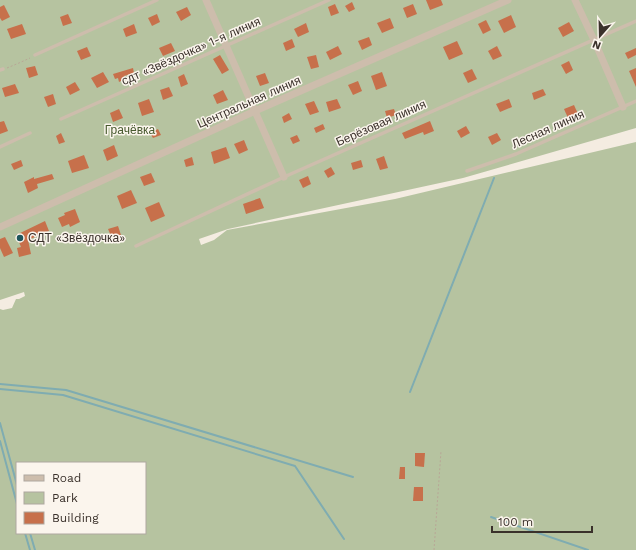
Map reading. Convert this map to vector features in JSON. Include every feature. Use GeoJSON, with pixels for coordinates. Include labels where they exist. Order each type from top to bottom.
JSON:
{"type":"FeatureCollection","features":[{"type":"Feature","properties":{"kind":"street"},"geometry":{"type":"LineString","coordinates":[[206,0],[284,177]]}},
{"type":"Feature","properties":{"kind":"street","name":"Центральная линия"},"geometry":{"type":"LineString","coordinates":[[0,227],[255,111],[508,0]]}},
{"type":"Feature","properties":{"kind":"street"},"geometry":{"type":"LineString","coordinates":[[575,0],[623,107]]}},
{"type":"Feature","properties":{"kind":"lane"},"geometry":{"type":"LineString","coordinates":[[35,55],[157,0]]}},
{"type":"Feature","properties":{"kind":"lane","name":"сдт «Звёздочка» 1-я линия"},"geometry":{"type":"LineString","coordinates":[[60,119],[329,0]]}},
{"type":"Feature","properties":{"kind":"lane","name":"Берёзовая линия"},"geometry":{"type":"LineString","coordinates":[[136,246],[284,177],[636,21]]}},
{"type":"Feature","properties":{"kind":"lane","name":"Лесная линия"},"geometry":{"type":"LineString","coordinates":[[467,171],[516,154],[636,101]]}},
{"type":"Feature","properties":{"kind":"lane"},"geometry":{"type":"LineString","coordinates":[[0,147],[30,133]]}},
{"type":"Feature","properties":{"kind":"path"},"geometry":{"type":"LineString","coordinates":[[1,70],[35,55]]}},
{"type":"Feature","properties":{"kind":"path"},"geometry":{"type":"LineString","coordinates":[[434,550],[441,451]]}},
{"type":"Feature","properties":{"kind":"green space","name":"Грачёвка"},"geometry":{"type":"Polygon","coordinates":[[[0,0],[636,0],[636,128],[463,178],[228,229],[199,239],[201,245],[214,240],[227,230],[395,199],[636,142],[636,550],[0,550],[0,309],[3,310],[12,308],[16,299],[25,296],[24,292],[0,300],[0,0]]]}},
{"type":"Feature","properties":{"kind":"building"},"geometry":{"type":"Polygon","coordinates":[[[426,0],[441,0],[443,5],[430,10],[426,0]]]}},
{"type":"Feature","properties":{"kind":"building"},"geometry":{"type":"Polygon","coordinates":[[[352,2],[355,9],[349,12],[345,6],[352,2]]]}},
{"type":"Feature","properties":{"kind":"building"},"geometry":{"type":"Polygon","coordinates":[[[335,4],[339,13],[331,16],[328,7],[335,4]]]}},
{"type":"Feature","properties":{"kind":"building"},"geometry":{"type":"Polygon","coordinates":[[[413,4],[417,14],[407,18],[403,8],[413,4]]]}},
{"type":"Feature","properties":{"kind":"building"},"geometry":{"type":"Polygon","coordinates":[[[4,5],[10,17],[2,21],[0,18],[0,7],[4,5]]]}},
{"type":"Feature","properties":{"kind":"building"},"geometry":{"type":"Polygon","coordinates":[[[187,7],[191,15],[181,21],[176,12],[187,7]]]}},
{"type":"Feature","properties":{"kind":"building"},"geometry":{"type":"Polygon","coordinates":[[[68,14],[72,23],[63,26],[60,17],[68,14]]]}},
{"type":"Feature","properties":{"kind":"building"},"geometry":{"type":"Polygon","coordinates":[[[157,14],[160,22],[152,26],[148,18],[157,14]]]}},
{"type":"Feature","properties":{"kind":"building"},"geometry":{"type":"Polygon","coordinates":[[[511,15],[516,27],[504,33],[498,21],[511,15]]]}},
{"type":"Feature","properties":{"kind":"building"},"geometry":{"type":"Polygon","coordinates":[[[390,18],[394,28],[382,33],[377,23],[390,18]]]}},
{"type":"Feature","properties":{"kind":"building"},"geometry":{"type":"Polygon","coordinates":[[[486,20],[491,30],[483,34],[478,24],[486,20]]]}},
{"type":"Feature","properties":{"kind":"building"},"geometry":{"type":"Polygon","coordinates":[[[569,22],[574,31],[563,37],[558,28],[569,22]]]}},
{"type":"Feature","properties":{"kind":"building"},"geometry":{"type":"Polygon","coordinates":[[[306,23],[309,32],[298,37],[294,29],[306,23]]]}},
{"type":"Feature","properties":{"kind":"building"},"geometry":{"type":"Polygon","coordinates":[[[22,24],[26,34],[11,39],[7,29],[22,24]]]}},
{"type":"Feature","properties":{"kind":"building"},"geometry":{"type":"Polygon","coordinates":[[[134,24],[137,33],[126,37],[123,29],[134,24]]]}},
{"type":"Feature","properties":{"kind":"building"},"geometry":{"type":"Polygon","coordinates":[[[369,37],[372,45],[362,50],[358,41],[369,37]]]}},
{"type":"Feature","properties":{"kind":"building"},"geometry":{"type":"Polygon","coordinates":[[[292,39],[295,47],[286,51],[283,43],[292,39]]]}},
{"type":"Feature","properties":{"kind":"building"},"geometry":{"type":"Polygon","coordinates":[[[457,41],[463,54],[449,60],[443,47],[457,41]]]}},
{"type":"Feature","properties":{"kind":"building"},"geometry":{"type":"Polygon","coordinates":[[[171,43],[175,51],[163,56],[159,48],[171,43]]]}},
{"type":"Feature","properties":{"kind":"building"},"geometry":{"type":"Polygon","coordinates":[[[338,46],[342,54],[330,60],[326,52],[338,46]]]}},
{"type":"Feature","properties":{"kind":"building"},"geometry":{"type":"Polygon","coordinates":[[[497,46],[502,56],[493,60],[488,51],[497,46]]]}},
{"type":"Feature","properties":{"kind":"building"},"geometry":{"type":"Polygon","coordinates":[[[87,47],[91,56],[81,60],[77,51],[87,47]]]}},
{"type":"Feature","properties":{"kind":"building"},"geometry":{"type":"Polygon","coordinates":[[[636,48],[636,55],[628,59],[625,53],[636,48]]]}},
{"type":"Feature","properties":{"kind":"building"},"geometry":{"type":"Polygon","coordinates":[[[220,55],[229,70],[222,74],[213,59],[220,55]]]}},
{"type":"Feature","properties":{"kind":"building"},"geometry":{"type":"Polygon","coordinates":[[[316,55],[319,67],[311,69],[307,57],[316,55]]]}},
{"type":"Feature","properties":{"kind":"building"},"geometry":{"type":"Polygon","coordinates":[[[569,61],[573,70],[566,74],[561,65],[569,61]]]}},
{"type":"Feature","properties":{"kind":"building"},"geometry":{"type":"Polygon","coordinates":[[[35,66],[38,75],[29,78],[26,68],[35,66]]]}},
{"type":"Feature","properties":{"kind":"building"},"geometry":{"type":"Polygon","coordinates":[[[133,68],[134,73],[124,76],[125,79],[119,82],[118,78],[115,79],[113,74],[133,68]]]}},
{"type":"Feature","properties":{"kind":"building"},"geometry":{"type":"Polygon","coordinates":[[[636,68],[636,87],[629,71],[636,68]]]}},
{"type":"Feature","properties":{"kind":"building"},"geometry":{"type":"Polygon","coordinates":[[[472,69],[477,79],[468,83],[463,73],[472,69]]]}},
{"type":"Feature","properties":{"kind":"building"},"geometry":{"type":"Polygon","coordinates":[[[103,72],[109,82],[97,88],[91,78],[103,72]]]}},
{"type":"Feature","properties":{"kind":"building"},"geometry":{"type":"Polygon","coordinates":[[[382,72],[387,86],[376,90],[371,76],[382,72]]]}},
{"type":"Feature","properties":{"kind":"building"},"geometry":{"type":"Polygon","coordinates":[[[265,73],[269,83],[260,86],[256,76],[265,73]]]}},
{"type":"Feature","properties":{"kind":"building"},"geometry":{"type":"Polygon","coordinates":[[[184,74],[188,84],[181,87],[178,77],[184,74]]]}},
{"type":"Feature","properties":{"kind":"building"},"geometry":{"type":"Polygon","coordinates":[[[358,81],[362,91],[353,95],[348,85],[358,81]]]}},
{"type":"Feature","properties":{"kind":"building"},"geometry":{"type":"Polygon","coordinates":[[[75,82],[80,90],[70,95],[66,87],[75,82]]]}},
{"type":"Feature","properties":{"kind":"building"},"geometry":{"type":"Polygon","coordinates":[[[15,84],[19,93],[5,97],[2,88],[15,84]]]}},
{"type":"Feature","properties":{"kind":"building"},"geometry":{"type":"Polygon","coordinates":[[[169,87],[173,96],[163,100],[160,90],[169,87]]]}},
{"type":"Feature","properties":{"kind":"building"},"geometry":{"type":"Polygon","coordinates":[[[543,89],[546,95],[534,100],[532,93],[543,89]]]}},
{"type":"Feature","properties":{"kind":"building"},"geometry":{"type":"Polygon","coordinates":[[[223,90],[228,100],[217,104],[213,95],[223,90]]]}},
{"type":"Feature","properties":{"kind":"building"},"geometry":{"type":"Polygon","coordinates":[[[53,94],[56,104],[48,107],[44,97],[53,94]]]}},
{"type":"Feature","properties":{"kind":"building"},"geometry":{"type":"Polygon","coordinates":[[[149,99],[154,112],[142,116],[138,103],[149,99]]]}},
{"type":"Feature","properties":{"kind":"building"},"geometry":{"type":"Polygon","coordinates":[[[337,99],[341,108],[329,112],[326,102],[337,99]]]}},
{"type":"Feature","properties":{"kind":"building"},"geometry":{"type":"Polygon","coordinates":[[[509,99],[512,107],[500,112],[496,104],[509,99]]]}},
{"type":"Feature","properties":{"kind":"building"},"geometry":{"type":"Polygon","coordinates":[[[314,101],[319,112],[310,115],[305,104],[314,101]]]}},
{"type":"Feature","properties":{"kind":"building"},"geometry":{"type":"Polygon","coordinates":[[[574,105],[578,114],[568,118],[564,109],[574,105]]]}},
{"type":"Feature","properties":{"kind":"building"},"geometry":{"type":"Polygon","coordinates":[[[119,109],[123,118],[113,122],[110,113],[119,109]]]}},
{"type":"Feature","properties":{"kind":"building"},"geometry":{"type":"Polygon","coordinates":[[[394,109],[396,115],[387,118],[385,111],[394,109]]]}},
{"type":"Feature","properties":{"kind":"building"},"geometry":{"type":"Polygon","coordinates":[[[289,113],[292,119],[284,123],[282,117],[289,113]]]}},
{"type":"Feature","properties":{"kind":"building"},"geometry":{"type":"Polygon","coordinates":[[[4,121],[8,131],[0,134],[0,122],[4,121]]]}},
{"type":"Feature","properties":{"kind":"building"},"geometry":{"type":"Polygon","coordinates":[[[430,121],[434,131],[424,135],[423,132],[405,139],[402,133],[430,121]]]}},
{"type":"Feature","properties":{"kind":"building"},"geometry":{"type":"Polygon","coordinates":[[[323,124],[325,129],[316,133],[314,128],[323,124]]]}},
{"type":"Feature","properties":{"kind":"building"},"geometry":{"type":"Polygon","coordinates":[[[466,126],[470,133],[461,138],[457,131],[466,126]]]}},
{"type":"Feature","properties":{"kind":"building"},"geometry":{"type":"Polygon","coordinates":[[[158,129],[161,135],[153,138],[150,133],[158,129]]]}},
{"type":"Feature","properties":{"kind":"building"},"geometry":{"type":"Polygon","coordinates":[[[61,133],[65,142],[59,144],[56,136],[61,133]]]}},
{"type":"Feature","properties":{"kind":"building"},"geometry":{"type":"Polygon","coordinates":[[[497,133],[501,140],[492,145],[488,137],[497,133]]]}},
{"type":"Feature","properties":{"kind":"building"},"geometry":{"type":"Polygon","coordinates":[[[297,135],[300,141],[293,144],[290,138],[297,135]]]}},
{"type":"Feature","properties":{"kind":"building"},"geometry":{"type":"Polygon","coordinates":[[[244,140],[248,150],[239,154],[234,144],[244,140]]]}},
{"type":"Feature","properties":{"kind":"building"},"geometry":{"type":"Polygon","coordinates":[[[114,145],[118,156],[107,161],[103,150],[114,145]]]}},
{"type":"Feature","properties":{"kind":"building"},"geometry":{"type":"Polygon","coordinates":[[[226,147],[230,158],[214,164],[211,152],[226,147]]]}},
{"type":"Feature","properties":{"kind":"building"},"geometry":{"type":"Polygon","coordinates":[[[84,155],[89,168],[72,173],[68,161],[84,155]]]}},
{"type":"Feature","properties":{"kind":"building"},"geometry":{"type":"Polygon","coordinates":[[[384,156],[388,168],[380,170],[376,159],[384,156]]]}},
{"type":"Feature","properties":{"kind":"building"},"geometry":{"type":"Polygon","coordinates":[[[192,157],[194,165],[186,167],[184,160],[192,157]]]}},
{"type":"Feature","properties":{"kind":"building"},"geometry":{"type":"Polygon","coordinates":[[[21,160],[23,166],[14,170],[11,164],[21,160]]]}},
{"type":"Feature","properties":{"kind":"building"},"geometry":{"type":"Polygon","coordinates":[[[361,160],[363,167],[353,170],[351,163],[361,160]]]}},
{"type":"Feature","properties":{"kind":"building"},"geometry":{"type":"Polygon","coordinates":[[[331,167],[335,174],[328,178],[324,171],[331,167]]]}},
{"type":"Feature","properties":{"kind":"building"},"geometry":{"type":"Polygon","coordinates":[[[151,173],[155,182],[144,186],[140,177],[151,173]]]}},
{"type":"Feature","properties":{"kind":"building"},"geometry":{"type":"Polygon","coordinates":[[[52,174],[54,179],[37,184],[38,188],[28,193],[24,182],[34,177],[34,179],[52,174]]]}},
{"type":"Feature","properties":{"kind":"building"},"geometry":{"type":"Polygon","coordinates":[[[308,176],[311,184],[303,188],[299,180],[308,176]]]}},
{"type":"Feature","properties":{"kind":"building"},"geometry":{"type":"Polygon","coordinates":[[[131,190],[137,203],[122,209],[117,196],[131,190]]]}},
{"type":"Feature","properties":{"kind":"building"},"geometry":{"type":"Polygon","coordinates":[[[260,198],[264,208],[246,214],[243,204],[260,198]]]}},
{"type":"Feature","properties":{"kind":"building"},"geometry":{"type":"Polygon","coordinates":[[[159,202],[165,216],[151,222],[145,208],[159,202]]]}},
{"type":"Feature","properties":{"kind":"building"},"geometry":{"type":"Polygon","coordinates":[[[75,209],[80,222],[70,227],[69,224],[62,227],[58,218],[65,215],[64,213],[75,209]]]}},
{"type":"Feature","properties":{"kind":"building"},"geometry":{"type":"Polygon","coordinates":[[[45,221],[49,231],[28,240],[31,254],[19,257],[17,248],[21,247],[16,235],[45,221]]]}},
{"type":"Feature","properties":{"kind":"building"},"geometry":{"type":"Polygon","coordinates":[[[118,226],[121,235],[112,238],[108,229],[118,226]]]}},
{"type":"Feature","properties":{"kind":"building"},"geometry":{"type":"Polygon","coordinates":[[[5,237],[13,253],[4,257],[0,248],[0,239],[5,237]]]}},
{"type":"Feature","properties":{"kind":"building"},"geometry":{"type":"Polygon","coordinates":[[[415,453],[425,453],[424,467],[415,466],[415,453]]]}},
{"type":"Feature","properties":{"kind":"building"},"geometry":{"type":"Polygon","coordinates":[[[400,467],[405,467],[405,479],[399,479],[400,467]]]}},
{"type":"Feature","properties":{"kind":"building"},"geometry":{"type":"Polygon","coordinates":[[[414,487],[423,487],[423,501],[413,501],[414,487]]]}},
{"type":"Feature","properties":{"kind":"waterway"},"geometry":{"type":"LineString","coordinates":[[410,392],[494,178]]}},
{"type":"Feature","properties":{"kind":"waterway"},"geometry":{"type":"LineString","coordinates":[[0,384],[66,390],[353,477]]}},
{"type":"Feature","properties":{"kind":"waterway"},"geometry":{"type":"LineString","coordinates":[[0,389],[63,395],[295,466],[344,539]]}},
{"type":"Feature","properties":{"kind":"waterway"},"geometry":{"type":"LineString","coordinates":[[0,423],[16,481]]}},
{"type":"Feature","properties":{"kind":"waterway"},"geometry":{"type":"LineString","coordinates":[[0,441],[16,500]]}},
{"type":"Feature","properties":{"kind":"waterway"},"geometry":{"type":"LineString","coordinates":[[491,517],[588,550]]}},
{"type":"Feature","properties":{"kind":"waterway"},"geometry":{"type":"LineString","coordinates":[[25,534],[30,550]]}},
{"type":"Feature","properties":{"kind":"waterway"},"geometry":{"type":"LineString","coordinates":[[30,534],[35,550]]}},
{"type":"Feature","properties":{"kind":"place","name":"СДТ «Звёздочка»"},"geometry":{"type":"Point","coordinates":[20,238]}}]}
